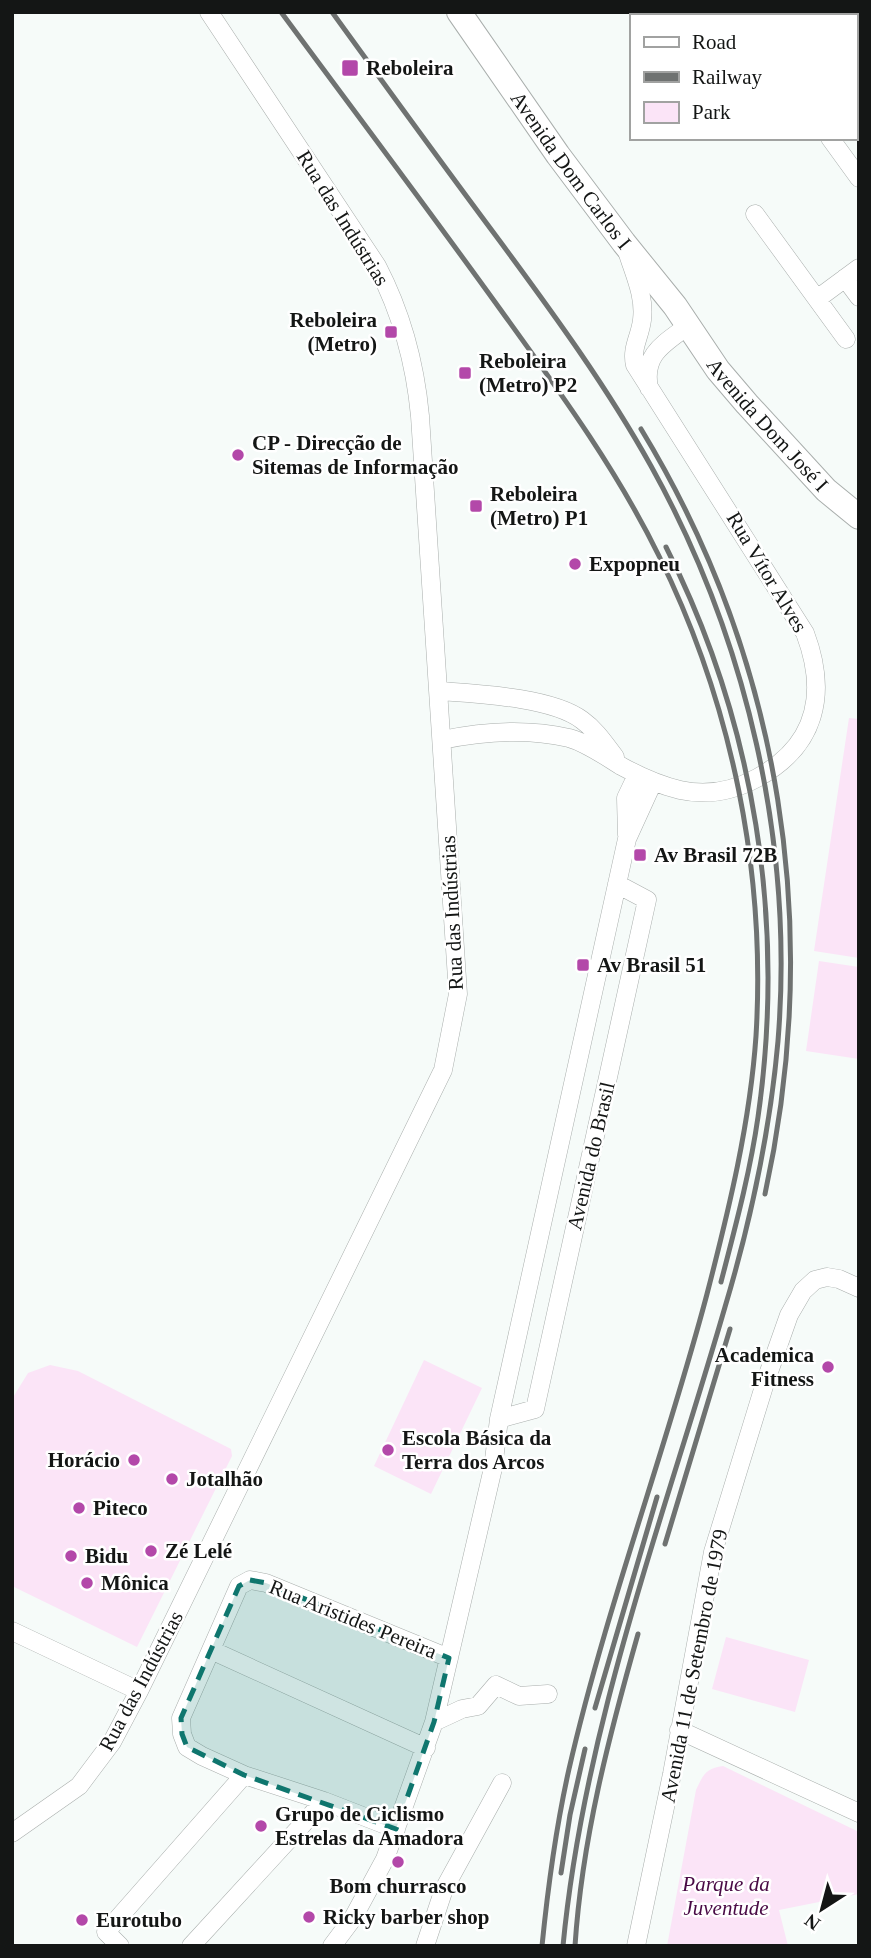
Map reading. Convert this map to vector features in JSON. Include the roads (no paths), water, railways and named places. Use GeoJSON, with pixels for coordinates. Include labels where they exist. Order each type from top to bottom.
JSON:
{"type":"FeatureCollection","features":[{"type":"Feature","properties":{"kind":"street","name":"Rua das Indústrias"},"geometry":{"type":"LineString","coordinates":[[12,1833],[79,1786],[111,1742],[139,1691],[443,1070],[458,994],[414,368],[400,316],[377,266],[209,12]]}},
{"type":"Feature","properties":{"kind":"street","name":"Avenida Dom Carlos I"},"geometry":{"type":"LineString","coordinates":[[459,12],[558,155],[689,325]]}},
{"type":"Feature","properties":{"kind":"street"},"geometry":{"type":"LineString","coordinates":[[831,140],[859,178]]}},
{"type":"Feature","properties":{"kind":"street"},"geometry":{"type":"LineString","coordinates":[[755,214],[846,339]]}},
{"type":"Feature","properties":{"kind":"street","name":"Rua Vítor Alves"},"geometry":{"type":"LineString","coordinates":[[442,740],[487,732],[540,733],[571,739],[637,774],[693,793],[721,792],[744,785],[786,758],[807,731],[817,689],[811,649],[805,633],[635,365],[633,355],[642,321],[643,300],[624,243]]}},
{"type":"Feature","properties":{"kind":"street"},"geometry":{"type":"LineString","coordinates":[[817,299],[852,273],[859,297]]}},
{"type":"Feature","properties":{"kind":"street"},"geometry":{"type":"LineString","coordinates":[[649,388],[647,376],[651,359],[666,342],[689,325]]}},
{"type":"Feature","properties":{"kind":"street","name":"Avenida Dom José I"},"geometry":{"type":"LineString","coordinates":[[689,325],[718,370],[747,404],[826,490],[859,517]]}},
{"type":"Feature","properties":{"kind":"street"},"geometry":{"type":"LineString","coordinates":[[438,691],[560,707],[592,728],[637,774]]}},
{"type":"Feature","properties":{"kind":"street","name":"Avenida do Brasil"},"geometry":{"type":"LineString","coordinates":[[332,1946],[353,1918],[385,1859],[434,1723],[493,1468],[499,1419],[627,839],[637,774]]}},
{"type":"Feature","properties":{"kind":"street","name":"Avenida do Brasil"},"geometry":{"type":"LineString","coordinates":[[499,1419],[535,1409],[647,900],[617,884]]}},
{"type":"Feature","properties":{"kind":"street","name":"Avenida 11 de Setembro de 1979"},"geometry":{"type":"LineString","coordinates":[[636,1946],[713,1552],[765,1383],[789,1315],[803,1291],[815,1280],[827,1277],[859,1288]]}},
{"type":"Feature","properties":{"kind":"street","name":"Rua Aristides Pereira"},"geometry":{"type":"LineString","coordinates":[[396,1829],[324,1801],[244,1775],[187,1747],[182,1734],[181,1718],[239,1586],[250,1580],[266,1583],[449,1657]]}},
{"type":"Feature","properties":{"kind":"street"},"geometry":{"type":"LineString","coordinates":[[12,1631],[139,1691]]}},
{"type":"Feature","properties":{"kind":"street"},"geometry":{"type":"LineString","coordinates":[[211,1650],[426,1748]]}},
{"type":"Feature","properties":{"kind":"street"},"geometry":{"type":"LineString","coordinates":[[434,1723],[462,1709],[478,1706],[496,1685],[519,1696],[548,1694]]}},
{"type":"Feature","properties":{"kind":"street"},"geometry":{"type":"LineString","coordinates":[[679,1730],[859,1813]]}},
{"type":"Feature","properties":{"kind":"street"},"geometry":{"type":"LineString","coordinates":[[120,1946],[106,1932],[244,1775]]}},
{"type":"Feature","properties":{"kind":"street"},"geometry":{"type":"LineString","coordinates":[[425,1946],[444,1889],[502,1783]]}},
{"type":"Feature","properties":{"kind":"street"},"geometry":{"type":"LineString","coordinates":[[191,1946],[324,1801]]}},
{"type":"Feature","properties":{"kind":"railway"},"geometry":{"type":"LineString","coordinates":[[281,12],[543,369],[605,460],[642,523],[685,612],[706,670],[739,790],[749,851],[758,974],[756,1036],[738,1166],[691,1353],[584,1709],[560,1813],[542,1946]]}},
{"type":"Feature","properties":{"kind":"railway"},"geometry":{"type":"LineString","coordinates":[[332,12],[559,323],[598,379],[651,466],[685,532],[714,601],[738,672],[756,744],[770,818],[778,892],[781,967],[778,1041],[765,1142],[734,1274],[607,1703],[573,1864],[563,1946]]}},
{"type":"Feature","properties":{"kind":"railway"},"geometry":{"type":"LineString","coordinates":[[641,429],[689,518],[728,609],[757,703],[778,799],[788,897],[790,995],[782,1095],[765,1194]]}},
{"type":"Feature","properties":{"kind":"railway"},"geometry":{"type":"LineString","coordinates":[[666,547],[697,614],[722,683],[742,753],[756,825],[765,897],[768,970],[766,1044],[758,1117],[721,1282]]}},
{"type":"Feature","properties":{"kind":"railway"},"geometry":{"type":"LineString","coordinates":[[665,1544],[730,1329]]}},
{"type":"Feature","properties":{"kind":"railway"},"geometry":{"type":"LineString","coordinates":[[595,1708],[657,1497]]}},
{"type":"Feature","properties":{"kind":"railway"},"geometry":{"type":"LineString","coordinates":[[575,1946],[590,1827],[607,1749],[638,1634]]}},
{"type":"Feature","properties":{"kind":"railway"},"geometry":{"type":"LineString","coordinates":[[561,1873],[570,1815],[585,1749]]}},
{"type":"Feature","properties":{"kind":"place","name":"Reboleira"},"geometry":{"type":"Point","coordinates":[350,68]}},
{"type":"Feature","properties":{"kind":"place","name":"Reboleira (Metro)"},"geometry":{"type":"Point","coordinates":[391,332]}},
{"type":"Feature","properties":{"kind":"place","name":"Reboleira (Metro) P2"},"geometry":{"type":"Point","coordinates":[465,373]}},
{"type":"Feature","properties":{"kind":"place","name":"CP - Direcção de Sitemas de Informação"},"geometry":{"type":"Point","coordinates":[238,455]}},
{"type":"Feature","properties":{"kind":"place","name":"Reboleira (Metro) P1"},"geometry":{"type":"Point","coordinates":[476,506]}},
{"type":"Feature","properties":{"kind":"place","name":"Expopneu"},"geometry":{"type":"Point","coordinates":[575,564]}},
{"type":"Feature","properties":{"kind":"place","name":"Av Brasil 72B"},"geometry":{"type":"Point","coordinates":[640,855]}},
{"type":"Feature","properties":{"kind":"place","name":"Av Brasil 51"},"geometry":{"type":"Point","coordinates":[583,965]}},
{"type":"Feature","properties":{"kind":"place","name":"Academica Fitness"},"geometry":{"type":"Point","coordinates":[828,1367]}},
{"type":"Feature","properties":{"kind":"place","name":"Escola Básica da Terra dos Arcos"},"geometry":{"type":"Point","coordinates":[388,1450]}},
{"type":"Feature","properties":{"kind":"place","name":"Horácio"},"geometry":{"type":"Point","coordinates":[134,1460]}},
{"type":"Feature","properties":{"kind":"place","name":"Jotalhão"},"geometry":{"type":"Point","coordinates":[172,1479]}},
{"type":"Feature","properties":{"kind":"place","name":"Piteco"},"geometry":{"type":"Point","coordinates":[79,1508]}},
{"type":"Feature","properties":{"kind":"place","name":"Zé Lelé"},"geometry":{"type":"Point","coordinates":[151,1551]}},
{"type":"Feature","properties":{"kind":"place","name":"Bidu"},"geometry":{"type":"Point","coordinates":[71,1556]}},
{"type":"Feature","properties":{"kind":"place","name":"Mônica"},"geometry":{"type":"Point","coordinates":[87,1583]}},
{"type":"Feature","properties":{"kind":"place","name":"Grupo de Ciclismo Estrelas da Amadora"},"geometry":{"type":"Point","coordinates":[261,1826]}},
{"type":"Feature","properties":{"kind":"place","name":"Bom churrasco"},"geometry":{"type":"Point","coordinates":[398,1862]}},
{"type":"Feature","properties":{"kind":"place","name":"Ricky barber shop"},"geometry":{"type":"Point","coordinates":[309,1917]}},
{"type":"Feature","properties":{"kind":"place","name":"Eurotubo"},"geometry":{"type":"Point","coordinates":[82,1920]}},
{"type":"Feature","properties":{"kind":"park label","name":"Parque da Juventude"},"geometry":{"type":"Point","coordinates":[726,1896]}}]}
